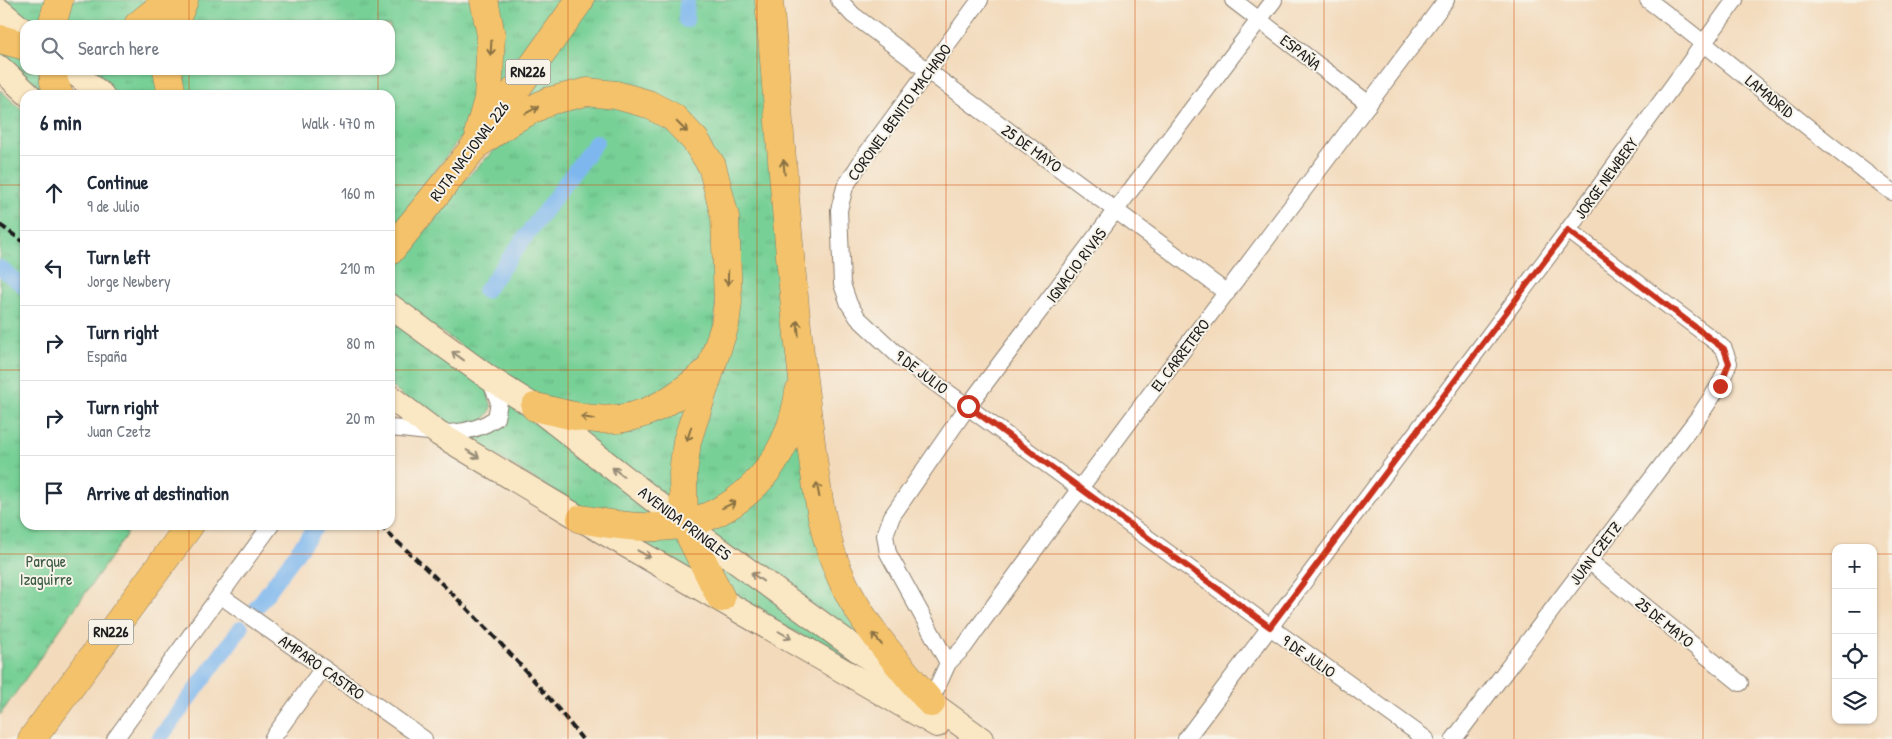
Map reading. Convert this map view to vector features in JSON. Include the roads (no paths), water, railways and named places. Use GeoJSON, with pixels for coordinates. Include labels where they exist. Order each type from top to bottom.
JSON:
{"type":"FeatureCollection","features":[{"type":"Feature","properties":{"kind":"highway"},"geometry":{"type":"LineString","coordinates":[[53,20],[59,0]]}},
{"type":"Feature","properties":{"kind":"highway"},"geometry":{"type":"LineString","coordinates":[[144,20],[169,0]]}},
{"type":"Feature","properties":{"kind":"highway"},"geometry":{"type":"LineString","coordinates":[[176,20],[184,0]]}},
{"type":"Feature","properties":{"kind":"highway"},"geometry":{"type":"LineString","coordinates":[[476,145],[488,100],[492,35],[484,0]]}},
{"type":"Feature","properties":{"kind":"highway","name":"RUTA NACIONAL 226"},"geometry":{"type":"LineString","coordinates":[[395,245],[476,145],[580,0]]}},
{"type":"Feature","properties":{"kind":"highway"},"geometry":{"type":"LineString","coordinates":[[769,0],[802,369],[828,544],[844,583],[870,630],[927,710]]}},
{"type":"Feature","properties":{"kind":"highway"},"geometry":{"type":"LineString","coordinates":[[0,40],[20,45]]}},
{"type":"Feature","properties":{"kind":"highway"},"geometry":{"type":"LineString","coordinates":[[53,75],[58,90]]}},
{"type":"Feature","properties":{"kind":"highway"},"geometry":{"type":"LineString","coordinates":[[168,75],[171,90]]}},
{"type":"Feature","properties":{"kind":"highway"},"geometry":{"type":"LineString","coordinates":[[476,145],[514,119],[549,101],[587,92],[616,96],[648,104],[673,117],[695,140],[712,166],[725,217],[728,302],[725,325],[687,441],[683,472],[684,524],[722,598]]}},
{"type":"Feature","properties":{"kind":"highway"},"geometry":{"type":"LineString","coordinates":[[535,407],[596,420],[625,418],[652,411],[681,394],[710,369]]}},
{"type":"Feature","properties":{"kind":"highway"},"geometry":{"type":"LineString","coordinates":[[581,519],[622,526],[684,524],[738,501],[762,480],[785,442],[796,409],[802,369]]}},
{"type":"Feature","properties":{"kind":"highway","name":"RN226"},"geometry":{"type":"LineString","coordinates":[[32,739],[186,530]]}},
{"type":"Feature","properties":{"kind":"main road"},"geometry":{"type":"LineString","coordinates":[[0,11],[20,28]]}},
{"type":"Feature","properties":{"kind":"main road"},"geometry":{"type":"LineString","coordinates":[[0,68],[24,90]]}},
{"type":"Feature","properties":{"kind":"main road"},"geometry":{"type":"LineString","coordinates":[[77,75],[96,90]]}},
{"type":"Feature","properties":{"kind":"main road","name":"AVENIDA PRINGLES"},"geometry":{"type":"LineString","coordinates":[[395,310],[489,378],[535,407],[962,739]]}},
{"type":"Feature","properties":{"kind":"main road","name":"AVENIDA PRINGLES"},"geometry":{"type":"LineString","coordinates":[[395,401],[439,434],[581,519],[981,739]]}},
{"type":"Feature","properties":{"kind":"street","name":"25 DE MAYO"},"geometry":{"type":"LineString","coordinates":[[839,0],[853,15],[1227,293]]}},
{"type":"Feature","properties":{"kind":"street","name":"CORONEL BENITO MACHADO"},"geometry":{"type":"LineString","coordinates":[[858,318],[849,304],[842,284],[839,210],[845,187],[864,157],[980,0]]}},
{"type":"Feature","properties":{"kind":"street","name":"ESPAÑA"},"geometry":{"type":"LineString","coordinates":[[1233,0],[1369,104]]}},
{"type":"Feature","properties":{"kind":"street","name":"IGNACIO RIVAS"},"geometry":{"type":"LineString","coordinates":[[948,663],[888,553],[885,535],[892,516],[968,406],[1274,0]]}},
{"type":"Feature","properties":{"kind":"street","name":"EL CARRETERO"},"geometry":{"type":"LineString","coordinates":[[927,710],[948,663],[964,647],[1079,486],[1227,293],[1446,0]]}},
{"type":"Feature","properties":{"kind":"street","name":"LAMADRID"},"geometry":{"type":"LineString","coordinates":[[1648,0],[1705,43],[1845,158],[1892,192]]}},
{"type":"Feature","properties":{"kind":"street","name":"JORGE NEWBERY"},"geometry":{"type":"LineString","coordinates":[[1186,739],[1568,230],[1735,0]]}},
{"type":"Feature","properties":{"kind":"street","name":"JUAN CZETZ"},"geometry":{"type":"LineString","coordinates":[[1454,739],[1700,415],[1720,386],[1729,363],[1724,349],[1716,342],[1568,230]]}},
{"type":"Feature","properties":{"kind":"street","name":"9 DE JULIO"},"geometry":{"type":"LineString","coordinates":[[858,318],[902,359],[1426,739]]}},
{"type":"Feature","properties":{"kind":"street"},"geometry":{"type":"LineString","coordinates":[[395,429],[439,434],[483,427],[496,418],[499,402],[489,378]]}},
{"type":"Feature","properties":{"kind":"street"},"geometry":{"type":"LineString","coordinates":[[115,739],[267,530]]}},
{"type":"Feature","properties":{"kind":"street","name":"25 DE MAYO"},"geometry":{"type":"LineString","coordinates":[[1589,561],[1740,683]]}},
{"type":"Feature","properties":{"kind":"street","name":"AMPARO CASTRO"},"geometry":{"type":"LineString","coordinates":[[221,596],[424,739]]}},
{"type":"Feature","properties":{"kind":"street"},"geometry":{"type":"LineString","coordinates":[[272,739],[323,668]]}},
{"type":"Feature","properties":{"kind":"waterway"},"geometry":{"type":"LineString","coordinates":[[686,20],[687,0]]}},
{"type":"Feature","properties":{"kind":"waterway"},"geometry":{"type":"LineString","coordinates":[[485,291],[596,142]]}},
{"type":"Feature","properties":{"kind":"waterway"},"geometry":{"type":"LineString","coordinates":[[0,268],[20,283]]}},
{"type":"Feature","properties":{"kind":"waterway"},"geometry":{"type":"LineString","coordinates":[[257,607],[313,530]]}},
{"type":"Feature","properties":{"kind":"waterway"},"geometry":{"type":"LineString","coordinates":[[159,739],[241,628]]}},
{"type":"Feature","properties":{"kind":"railway"},"geometry":{"type":"LineString","coordinates":[[0,225],[20,239]]}},
{"type":"Feature","properties":{"kind":"railway"},"geometry":{"type":"LineString","coordinates":[[384,530],[433,575],[511,654],[582,739]]}},
{"type":"Feature","properties":{"kind":"park label","name":"Parque Izaguirre"},"geometry":{"type":"Point","coordinates":[46,570]}}]}
